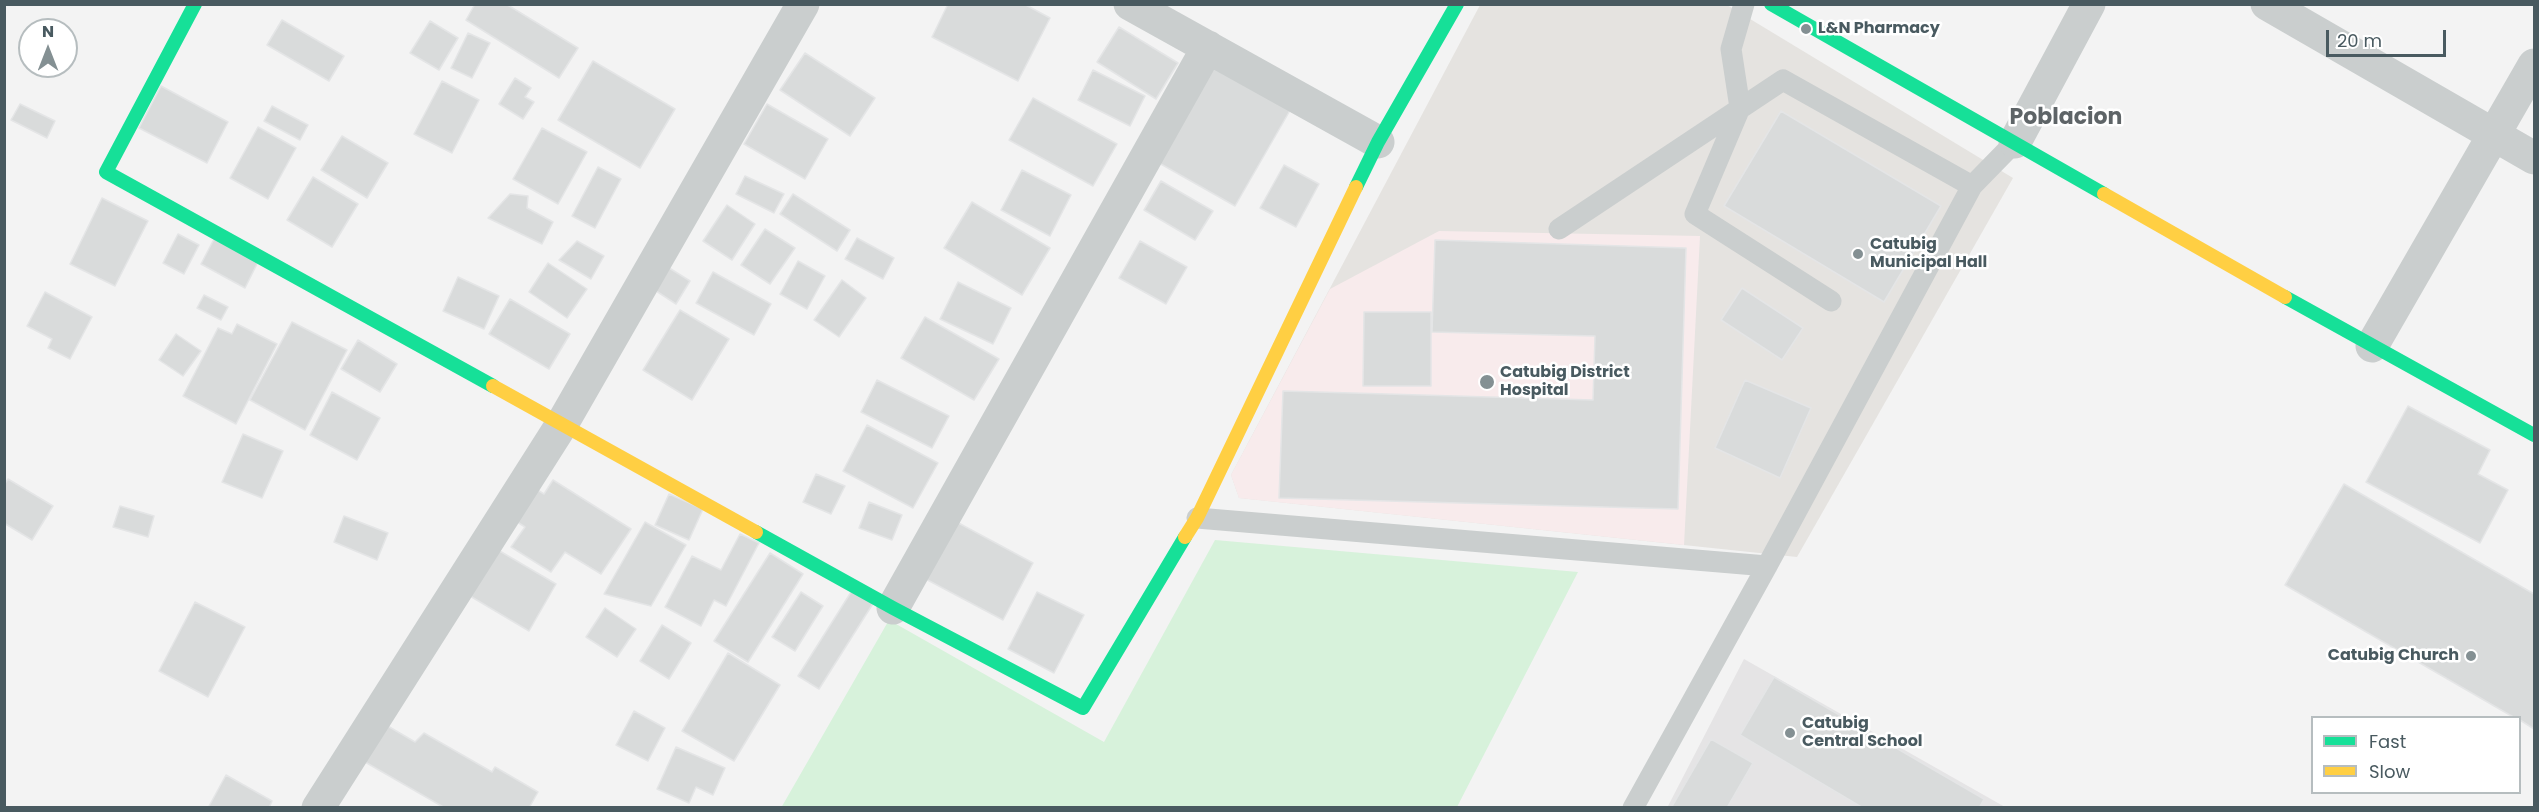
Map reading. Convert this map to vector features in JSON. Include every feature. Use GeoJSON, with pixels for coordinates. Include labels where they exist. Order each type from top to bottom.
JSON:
{"type":"FeatureCollection","features":[{"type":"Feature","properties":{"kind":"street"},"geometry":{"type":"LineString","coordinates":[[195,4],[106,172],[893,608],[1083,708],[1197,518],[1378,142],[1457,4]]}},
{"type":"Feature","properties":{"kind":"street"},"geometry":{"type":"LineString","coordinates":[[318,807],[562,424],[803,4]]}},
{"type":"Feature","properties":{"kind":"street"},"geometry":{"type":"LineString","coordinates":[[1130,4],[1378,142]]}},
{"type":"Feature","properties":{"kind":"street"},"geometry":{"type":"LineString","coordinates":[[1771,4],[2372,346],[2535,435]]}},
{"type":"Feature","properties":{"kind":"street"},"geometry":{"type":"LineString","coordinates":[[2015,142],[2089,4]]}},
{"type":"Feature","properties":{"kind":"street"},"geometry":{"type":"LineString","coordinates":[[2267,4],[2535,158]]}},
{"type":"Feature","properties":{"kind":"street"},"geometry":{"type":"LineString","coordinates":[[893,608],[1208,48]]}},
{"type":"Feature","properties":{"kind":"street"},"geometry":{"type":"LineString","coordinates":[[2372,346],[2535,65]]}},
{"type":"Feature","properties":{"kind":"lane"},"geometry":{"type":"LineString","coordinates":[[1744,4],[1731,50],[1740,108],[1695,214],[1831,301]]}},
{"type":"Feature","properties":{"kind":"lane"},"geometry":{"type":"LineString","coordinates":[[1558,229],[1784,80],[1972,186]]}},
{"type":"Feature","properties":{"kind":"lane"},"geometry":{"type":"LineString","coordinates":[[1633,807],[1767,566],[1972,186],[2015,142]]}},
{"type":"Feature","properties":{"kind":"lane"},"geometry":{"type":"LineString","coordinates":[[1197,518],[1767,566]]}},
{"type":"Feature","properties":{"kind":"shaded area"},"geometry":{"type":"Polygon","coordinates":[[[1480,5],[1727,5],[2013,178],[1797,557],[1239,498],[1231,475],[1480,5]]]}},
{"type":"Feature","properties":{"kind":"shaded area","name":"Catubig District Hospital"},"geometry":{"type":"Polygon","coordinates":[[[1439,231],[1700,236],[1684,545],[1239,498],[1231,475],[1330,289],[1439,231]]]}},
{"type":"Feature","properties":{"kind":"shaded area","name":"Catubig Central School"},"geometry":{"type":"Polygon","coordinates":[[[1744,659],[2005,807],[1667,808],[1744,659]]]}},
{"type":"Feature","properties":{"kind":"green space"},"geometry":{"type":"Polygon","coordinates":[[[1215,540],[1578,572],[1457,807],[781,808],[889,620],[1104,742],[1215,540]]]}},
{"type":"Feature","properties":{"kind":"building"},"geometry":{"type":"Polygon","coordinates":[[[475,4],[506,4],[578,48],[559,78],[466,20],[475,4]]]}},
{"type":"Feature","properties":{"kind":"building"},"geometry":{"type":"Polygon","coordinates":[[[948,4],[1024,4],[1050,18],[1018,81],[932,37],[948,4]]]}},
{"type":"Feature","properties":{"kind":"building"},"geometry":{"type":"Polygon","coordinates":[[[282,20],[344,56],[329,81],[267,45],[282,20]]]}},
{"type":"Feature","properties":{"kind":"building"},"geometry":{"type":"Polygon","coordinates":[[[430,21],[458,38],[439,70],[410,53],[430,21]]]}},
{"type":"Feature","properties":{"kind":"building"},"geometry":{"type":"Polygon","coordinates":[[[1119,27],[1178,63],[1156,99],[1097,62],[1119,27]]]}},
{"type":"Feature","properties":{"kind":"building"},"geometry":{"type":"Polygon","coordinates":[[[468,33],[490,43],[472,78],[451,68],[468,33]]]}},
{"type":"Feature","properties":{"kind":"building"},"geometry":{"type":"Polygon","coordinates":[[[805,53],[875,98],[850,136],[780,90],[805,53]]]}},
{"type":"Feature","properties":{"kind":"building"},"geometry":{"type":"Polygon","coordinates":[[[1209,60],[1292,107],[1235,206],[1152,159],[1209,60]]]}},
{"type":"Feature","properties":{"kind":"building"},"geometry":{"type":"Polygon","coordinates":[[[593,61],[675,109],[640,168],[558,120],[593,61]]]}},
{"type":"Feature","properties":{"kind":"building"},"geometry":{"type":"Polygon","coordinates":[[[1093,70],[1145,96],[1130,126],[1078,100],[1093,70]]]}},
{"type":"Feature","properties":{"kind":"building"},"geometry":{"type":"Polygon","coordinates":[[[515,78],[531,88],[525,97],[534,102],[523,119],[499,104],[515,78]]]}},
{"type":"Feature","properties":{"kind":"building"},"geometry":{"type":"Polygon","coordinates":[[[442,81],[479,100],[452,153],[414,134],[442,81]]]}},
{"type":"Feature","properties":{"kind":"building"},"geometry":{"type":"Polygon","coordinates":[[[161,86],[228,122],[207,163],[139,128],[161,86]]]}},
{"type":"Feature","properties":{"kind":"building"},"geometry":{"type":"Polygon","coordinates":[[[1033,98],[1117,144],[1093,186],[1009,140],[1033,98]]]}},
{"type":"Feature","properties":{"kind":"building"},"geometry":{"type":"Polygon","coordinates":[[[20,104],[55,121],[47,138],[11,120],[20,104]]]}},
{"type":"Feature","properties":{"kind":"building"},"geometry":{"type":"Polygon","coordinates":[[[767,104],[828,139],[805,179],[744,144],[767,104]]]}},
{"type":"Feature","properties":{"kind":"building"},"geometry":{"type":"Polygon","coordinates":[[[272,106],[308,125],[300,140],[264,121],[272,106]]]}},
{"type":"Feature","properties":{"kind":"building","name":"Catubig Municipal Hall"},"geometry":{"type":"Polygon","coordinates":[[[1781,111],[1941,206],[1884,302],[1724,206],[1781,111]]]}},
{"type":"Feature","properties":{"kind":"building"},"geometry":{"type":"Polygon","coordinates":[[[258,127],[296,148],[268,199],[230,178],[258,127]]]}},
{"type":"Feature","properties":{"kind":"building"},"geometry":{"type":"Polygon","coordinates":[[[542,128],[587,152],[558,204],[513,179],[542,128]]]}},
{"type":"Feature","properties":{"kind":"building"},"geometry":{"type":"Polygon","coordinates":[[[342,136],[388,163],[367,198],[321,170],[342,136]]]}},
{"type":"Feature","properties":{"kind":"building"},"geometry":{"type":"Polygon","coordinates":[[[1284,165],[1319,184],[1296,227],[1260,208],[1284,165]]]}},
{"type":"Feature","properties":{"kind":"building"},"geometry":{"type":"Polygon","coordinates":[[[598,167],[621,179],[595,228],[572,216],[598,167]]]}},
{"type":"Feature","properties":{"kind":"building"},"geometry":{"type":"Polygon","coordinates":[[[1022,170],[1071,195],[1050,236],[1001,210],[1022,170]]]}},
{"type":"Feature","properties":{"kind":"building"},"geometry":{"type":"Polygon","coordinates":[[[745,176],[784,194],[774,213],[736,194],[745,176]]]}},
{"type":"Feature","properties":{"kind":"building"},"geometry":{"type":"Polygon","coordinates":[[[313,177],[358,204],[332,247],[287,220],[313,177]]]}},
{"type":"Feature","properties":{"kind":"building"},"geometry":{"type":"Polygon","coordinates":[[[1161,181],[1213,211],[1195,240],[1144,210],[1161,181]]]}},
{"type":"Feature","properties":{"kind":"building"},"geometry":{"type":"Polygon","coordinates":[[[510,194],[528,196],[527,208],[553,222],[542,244],[488,218],[510,194]]]}},
{"type":"Feature","properties":{"kind":"building"},"geometry":{"type":"Polygon","coordinates":[[[793,194],[850,230],[837,251],[780,214],[793,194]]]}},
{"type":"Feature","properties":{"kind":"building"},"geometry":{"type":"Polygon","coordinates":[[[102,198],[148,221],[115,286],[70,264],[102,198]]]}},
{"type":"Feature","properties":{"kind":"building"},"geometry":{"type":"Polygon","coordinates":[[[972,202],[1050,248],[1022,295],[944,248],[972,202]]]}},
{"type":"Feature","properties":{"kind":"building"},"geometry":{"type":"Polygon","coordinates":[[[727,205],[755,224],[732,260],[703,241],[727,205]]]}},
{"type":"Feature","properties":{"kind":"building"},"geometry":{"type":"Polygon","coordinates":[[[765,229],[795,248],[770,284],[741,265],[765,229]]]}},
{"type":"Feature","properties":{"kind":"building"},"geometry":{"type":"Polygon","coordinates":[[[178,234],[199,245],[184,274],[163,263],[178,234]]]}},
{"type":"Feature","properties":{"kind":"building"},"geometry":{"type":"Polygon","coordinates":[[[857,238],[894,258],[883,279],[845,259],[857,238]]]}},
{"type":"Feature","properties":{"kind":"building"},"geometry":{"type":"Polygon","coordinates":[[[214,239],[258,262],[245,288],[201,264],[214,239]]]}},
{"type":"Feature","properties":{"kind":"building","name":"Catubig District Hospital"},"geometry":{"type":"Polygon","coordinates":[[[1435,240],[1686,248],[1678,509],[1279,498],[1283,391],[1593,400],[1595,336],[1432,332],[1435,240]]]}},
{"type":"Feature","properties":{"kind":"building"},"geometry":{"type":"Polygon","coordinates":[[[577,241],[604,256],[591,279],[559,260],[577,241]]]}},
{"type":"Feature","properties":{"kind":"building"},"geometry":{"type":"Polygon","coordinates":[[[1140,241],[1187,267],[1166,304],[1119,278],[1140,241]]]}},
{"type":"Feature","properties":{"kind":"building"},"geometry":{"type":"Polygon","coordinates":[[[798,261],[825,276],[807,309],[780,294],[798,261]]]}},
{"type":"Feature","properties":{"kind":"building"},"geometry":{"type":"Polygon","coordinates":[[[548,263],[587,289],[567,318],[529,292],[548,263]]]}},
{"type":"Feature","properties":{"kind":"building"},"geometry":{"type":"Polygon","coordinates":[[[666,266],[690,281],[676,304],[647,285],[666,266]]]}},
{"type":"Feature","properties":{"kind":"building"},"geometry":{"type":"Polygon","coordinates":[[[713,272],[771,304],[754,335],[696,303],[713,272]]]}},
{"type":"Feature","properties":{"kind":"building"},"geometry":{"type":"Polygon","coordinates":[[[458,277],[499,296],[484,329],[443,311],[458,277]]]}},
{"type":"Feature","properties":{"kind":"building"},"geometry":{"type":"Polygon","coordinates":[[[842,280],[866,298],[839,337],[814,320],[842,280]]]}},
{"type":"Feature","properties":{"kind":"building"},"geometry":{"type":"Polygon","coordinates":[[[958,282],[1011,308],[993,344],[940,319],[958,282]]]}},
{"type":"Feature","properties":{"kind":"building"},"geometry":{"type":"Polygon","coordinates":[[[1742,288],[1803,328],[1782,360],[1721,320],[1742,288]]]}},
{"type":"Feature","properties":{"kind":"building"},"geometry":{"type":"Polygon","coordinates":[[[45,292],[92,317],[70,359],[48,348],[52,339],[27,326],[45,292]]]}},
{"type":"Feature","properties":{"kind":"building"},"geometry":{"type":"Polygon","coordinates":[[[204,295],[228,307],[221,320],[197,308],[204,295]]]}},
{"type":"Feature","properties":{"kind":"building"},"geometry":{"type":"Polygon","coordinates":[[[510,299],[570,334],[549,369],[489,334],[510,299]]]}},
{"type":"Feature","properties":{"kind":"building"},"geometry":{"type":"Polygon","coordinates":[[[680,310],[729,339],[692,400],[643,370],[680,310]]]}},
{"type":"Feature","properties":{"kind":"building"},"geometry":{"type":"Polygon","coordinates":[[[1364,312],[1431,312],[1431,386],[1363,386],[1364,312]]]}},
{"type":"Feature","properties":{"kind":"building"},"geometry":{"type":"Polygon","coordinates":[[[925,317],[999,359],[974,400],[901,358],[925,317]]]}},
{"type":"Feature","properties":{"kind":"building"},"geometry":{"type":"Polygon","coordinates":[[[292,322],[347,350],[305,430],[250,400],[292,322]]]}},
{"type":"Feature","properties":{"kind":"building"},"geometry":{"type":"Polygon","coordinates":[[[237,324],[277,344],[236,424],[183,396],[218,328],[232,334],[237,324]]]}},
{"type":"Feature","properties":{"kind":"building"},"geometry":{"type":"Polygon","coordinates":[[[176,334],[201,351],[183,376],[159,360],[176,334]]]}},
{"type":"Feature","properties":{"kind":"building"},"geometry":{"type":"Polygon","coordinates":[[[358,340],[397,364],[380,392],[341,369],[358,340]]]}},
{"type":"Feature","properties":{"kind":"building"},"geometry":{"type":"Polygon","coordinates":[[[877,380],[949,416],[932,448],[861,412],[877,380]]]}},
{"type":"Feature","properties":{"kind":"building"},"geometry":{"type":"Polygon","coordinates":[[[1745,380],[1811,408],[1780,478],[1715,448],[1745,380]]]}},
{"type":"Feature","properties":{"kind":"building"},"geometry":{"type":"Polygon","coordinates":[[[332,392],[380,418],[357,460],[310,435],[332,392]]]}},
{"type":"Feature","properties":{"kind":"building"},"geometry":{"type":"Polygon","coordinates":[[[2408,406],[2490,450],[2478,474],[2508,490],[2480,543],[2366,482],[2408,406]]]}},
{"type":"Feature","properties":{"kind":"building"},"geometry":{"type":"Polygon","coordinates":[[[867,425],[938,463],[913,508],[843,471],[867,425]]]}},
{"type":"Feature","properties":{"kind":"building"},"geometry":{"type":"Polygon","coordinates":[[[243,434],[283,451],[262,498],[222,482],[243,434]]]}},
{"type":"Feature","properties":{"kind":"building"},"geometry":{"type":"Polygon","coordinates":[[[816,474],[845,486],[831,514],[803,502],[816,474]]]}},
{"type":"Feature","properties":{"kind":"building"},"geometry":{"type":"Polygon","coordinates":[[[8,479],[53,506],[32,540],[4,523],[4,485],[8,479]]]}},
{"type":"Feature","properties":{"kind":"building"},"geometry":{"type":"Polygon","coordinates":[[[553,480],[631,529],[601,574],[565,552],[551,572],[511,547],[525,527],[511,518],[531,486],[544,494],[553,480]]]}},
{"type":"Feature","properties":{"kind":"building","name":"Catubig Church"},"geometry":{"type":"Polygon","coordinates":[[[2344,484],[2534,594],[2534,729],[2521,721],[2521,716],[2512,716],[2285,585],[2344,484]]]}},
{"type":"Feature","properties":{"kind":"building"},"geometry":{"type":"Polygon","coordinates":[[[669,494],[703,509],[689,540],[655,525],[669,494]]]}},
{"type":"Feature","properties":{"kind":"building"},"geometry":{"type":"Polygon","coordinates":[[[869,502],[902,515],[892,540],[859,528],[869,502]]]}},
{"type":"Feature","properties":{"kind":"building"},"geometry":{"type":"Polygon","coordinates":[[[120,506],[154,516],[148,537],[113,527],[120,506]]]}},
{"type":"Feature","properties":{"kind":"building"},"geometry":{"type":"Polygon","coordinates":[[[344,516],[388,533],[377,560],[334,542],[344,516]]]}},
{"type":"Feature","properties":{"kind":"building"},"geometry":{"type":"Polygon","coordinates":[[[951,519],[1033,563],[1003,620],[920,576],[951,519]]]}},
{"type":"Feature","properties":{"kind":"building"},"geometry":{"type":"Polygon","coordinates":[[[645,522],[686,545],[651,606],[604,594],[645,522]]]}},
{"type":"Feature","properties":{"kind":"building"},"geometry":{"type":"Polygon","coordinates":[[[740,534],[759,543],[726,606],[714,600],[701,626],[665,607],[692,556],[721,570],[740,534]]]}},
{"type":"Feature","properties":{"kind":"building"},"geometry":{"type":"Polygon","coordinates":[[[498,550],[556,584],[529,631],[470,596],[498,550]]]}},
{"type":"Feature","properties":{"kind":"building"},"geometry":{"type":"Polygon","coordinates":[[[770,553],[803,574],[748,662],[714,641],[770,553]]]}},
{"type":"Feature","properties":{"kind":"building"},"geometry":{"type":"Polygon","coordinates":[[[853,589],[874,602],[819,689],[798,676],[853,589]]]}},
{"type":"Feature","properties":{"kind":"building"},"geometry":{"type":"Polygon","coordinates":[[[801,592],[823,606],[795,651],[772,637],[801,592]]]}},
{"type":"Feature","properties":{"kind":"building"},"geometry":{"type":"Polygon","coordinates":[[[1037,592],[1084,615],[1054,673],[1008,649],[1037,592]]]}},
{"type":"Feature","properties":{"kind":"building"},"geometry":{"type":"Polygon","coordinates":[[[195,602],[245,627],[208,697],[159,671],[195,602]]]}},
{"type":"Feature","properties":{"kind":"building"},"geometry":{"type":"Polygon","coordinates":[[[605,608],[636,629],[617,657],[586,637],[605,608]]]}},
{"type":"Feature","properties":{"kind":"building"},"geometry":{"type":"Polygon","coordinates":[[[662,625],[691,643],[669,679],[640,661],[662,625]]]}},
{"type":"Feature","properties":{"kind":"building"},"geometry":{"type":"Polygon","coordinates":[[[728,653],[780,685],[734,761],[682,731],[728,653]]]}},
{"type":"Feature","properties":{"kind":"building"},"geometry":{"type":"Polygon","coordinates":[[[1774,677],[1984,799],[1979,808],[1863,808],[1740,735],[1774,677]]]}},
{"type":"Feature","properties":{"kind":"building"},"geometry":{"type":"Polygon","coordinates":[[[634,711],[665,728],[648,761],[616,745],[634,711]]]}},
{"type":"Feature","properties":{"kind":"building"},"geometry":{"type":"Polygon","coordinates":[[[386,725],[415,742],[424,733],[492,772],[495,767],[538,792],[529,808],[445,808],[365,762],[386,725]]]}},
{"type":"Feature","properties":{"kind":"building"},"geometry":{"type":"Polygon","coordinates":[[[1711,739],[1753,763],[1727,808],[1671,808],[1711,739]]]}},
{"type":"Feature","properties":{"kind":"building"},"geometry":{"type":"Polygon","coordinates":[[[676,747],[725,768],[713,795],[696,787],[689,803],[657,789],[676,747]]]}},
{"type":"Feature","properties":{"kind":"building"},"geometry":{"type":"Polygon","coordinates":[[[226,775],[272,801],[269,808],[208,808],[226,775]]]}},
{"type":"Feature","properties":{"kind":"traffic: fast"},"geometry":{"type":"LineString","coordinates":[[195,4],[106,172],[493,386]]}},
{"type":"Feature","properties":{"kind":"traffic: fast"},"geometry":{"type":"LineString","coordinates":[[1356,187],[1378,142],[1457,4]]}},
{"type":"Feature","properties":{"kind":"traffic: fast"},"geometry":{"type":"LineString","coordinates":[[1771,4],[2104,194]]}},
{"type":"Feature","properties":{"kind":"traffic: fast"},"geometry":{"type":"LineString","coordinates":[[2285,297],[2534,435]]}},
{"type":"Feature","properties":{"kind":"traffic: fast"},"geometry":{"type":"LineString","coordinates":[[756,532],[893,608],[1083,708],[1185,537]]}},
{"type":"Feature","properties":{"kind":"traffic: slow"},"geometry":{"type":"LineString","coordinates":[[1185,537],[1197,518],[1356,187]]}},
{"type":"Feature","properties":{"kind":"traffic: slow"},"geometry":{"type":"LineString","coordinates":[[2104,194],[2285,297]]}},
{"type":"Feature","properties":{"kind":"traffic: slow"},"geometry":{"type":"LineString","coordinates":[[493,386],[756,532]]}},
{"type":"Feature","properties":{"kind":"place","name":"L&N Pharmacy"},"geometry":{"type":"Point","coordinates":[1806,29]}},
{"type":"Feature","properties":{"kind":"place","name":"Catubig Municipal Hall"},"geometry":{"type":"Point","coordinates":[1858,254]}},
{"type":"Feature","properties":{"kind":"place","name":"Catubig District Hospital"},"geometry":{"type":"Point","coordinates":[1487,382]}},
{"type":"Feature","properties":{"kind":"place","name":"Catubig Church"},"geometry":{"type":"Point","coordinates":[2471,656]}},
{"type":"Feature","properties":{"kind":"place","name":"Catubig Central School"},"geometry":{"type":"Point","coordinates":[1790,733]}},
{"type":"Feature","properties":{"kind":"district","name":"Poblacion"},"geometry":{"type":"Point","coordinates":[2066,118]}}]}
